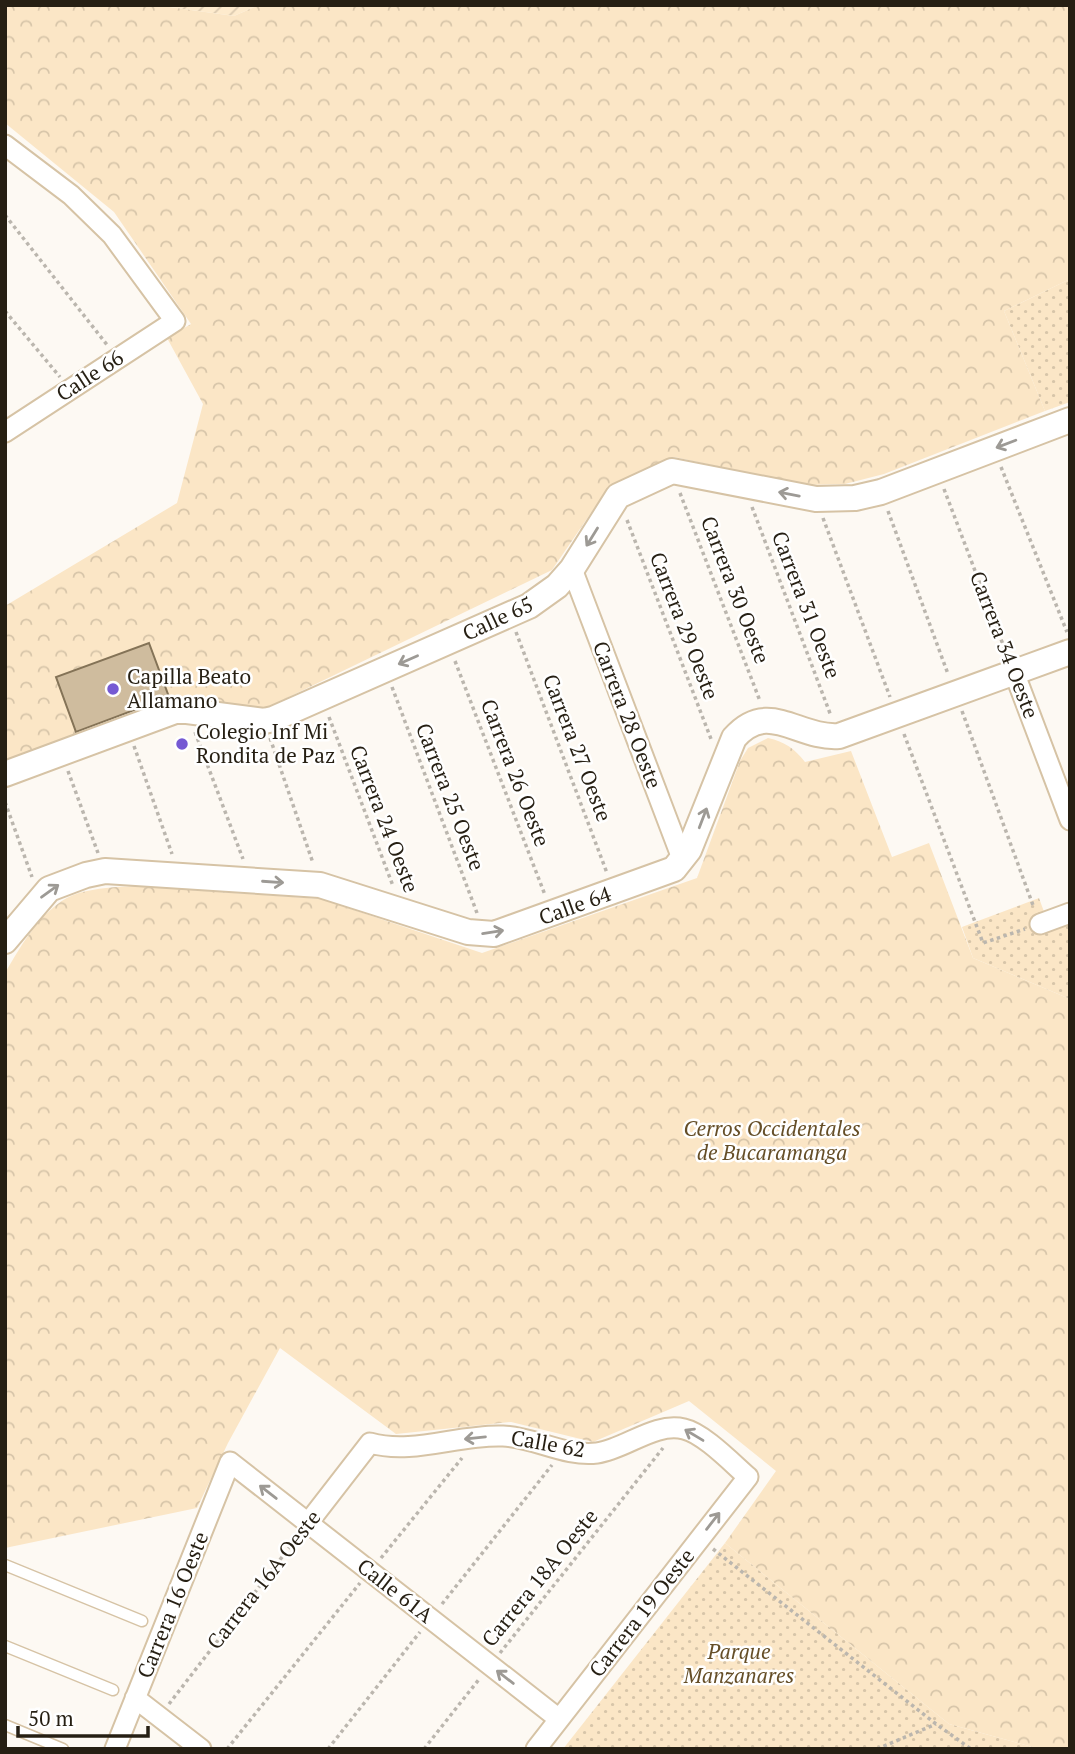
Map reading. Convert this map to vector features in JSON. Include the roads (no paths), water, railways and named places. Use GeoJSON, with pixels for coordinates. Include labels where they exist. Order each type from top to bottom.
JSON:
{"type":"FeatureCollection","features":[{"type":"Feature","properties":{"kind":"street","name":"Calle 66"},"geometry":{"type":"LineString","coordinates":[[5,145],[71,195],[112,235],[175,321],[5,432]]}},
{"type":"Feature","properties":{"kind":"street","name":"Calle 65"},"geometry":{"type":"LineString","coordinates":[[5,774],[162,714],[187,711],[264,721],[284,715],[509,615],[540,600],[572,569],[618,496],[672,471],[816,499],[855,498],[881,492],[1070,420]]}},
{"type":"Feature","properties":{"kind":"street","name":"Carrera 28 Oeste"},"geometry":{"type":"LineString","coordinates":[[572,569],[683,861]]}},
{"type":"Feature","properties":{"kind":"street"},"geometry":{"type":"LineString","coordinates":[[683,861],[734,738],[751,723],[768,721],[788,724],[816,736],[839,736],[1070,652]]}},
{"type":"Feature","properties":{"kind":"street","name":"Carrera 34 Oeste"},"geometry":{"type":"LineString","coordinates":[[1014,672],[1070,820]]}},
{"type":"Feature","properties":{"kind":"street","name":"Calle 64"},"geometry":{"type":"LineString","coordinates":[[5,941],[39,899],[56,885],[86,874],[105,871],[320,885],[468,932],[494,934],[664,874],[683,861]]}},
{"type":"Feature","properties":{"kind":"street"},"geometry":{"type":"LineString","coordinates":[[1040,924],[1070,914]]}},
{"type":"Feature","properties":{"kind":"street","name":"Calle 62"},"geometry":{"type":"LineString","coordinates":[[370,1443],[399,1447],[501,1436],[525,1438],[564,1450],[598,1453],[665,1429],[680,1428],[692,1431],[748,1476]]}},
{"type":"Feature","properties":{"kind":"street","name":"Carrera 16A Oeste"},"geometry":{"type":"LineString","coordinates":[[308,1523],[370,1443]]}},
{"type":"Feature","properties":{"kind":"street","name":"Calle 61A"},"geometry":{"type":"LineString","coordinates":[[230,1462],[559,1719]]}},
{"type":"Feature","properties":{"kind":"street","name":"Carrera 16 Oeste"},"geometry":{"type":"LineString","coordinates":[[115,1749],[230,1462]]}},
{"type":"Feature","properties":{"kind":"street","name":"Carrera 19 Oeste"},"geometry":{"type":"LineString","coordinates":[[536,1749],[748,1476]]}},
{"type":"Feature","properties":{"kind":"street"},"geometry":{"type":"LineString","coordinates":[[135,1698],[201,1749]]}},
{"type":"Feature","properties":{"kind":"lane"},"geometry":{"type":"LineString","coordinates":[[5,1565],[142,1621]]}},
{"type":"Feature","properties":{"kind":"lane"},"geometry":{"type":"LineString","coordinates":[[5,1646],[113,1690]]}},
{"type":"Feature","properties":{"kind":"lane"},"geometry":{"type":"LineString","coordinates":[[5,1725],[63,1749]]}},
{"type":"Feature","properties":{"kind":"place","name":"Capilla Beato Allamano"},"geometry":{"type":"Point","coordinates":[113,689]}},
{"type":"Feature","properties":{"kind":"place","name":"Colegio Inf Mi Rondita de Paz"},"geometry":{"type":"Point","coordinates":[182,744]}},
{"type":"Feature","properties":{"kind":"park label","name":"Cerros Occidentales de Bucaramanga"},"geometry":{"type":"Point","coordinates":[772,1141]}},
{"type":"Feature","properties":{"kind":"park label","name":"Parque Manzanares"},"geometry":{"type":"Point","coordinates":[739,1664]}}]}
